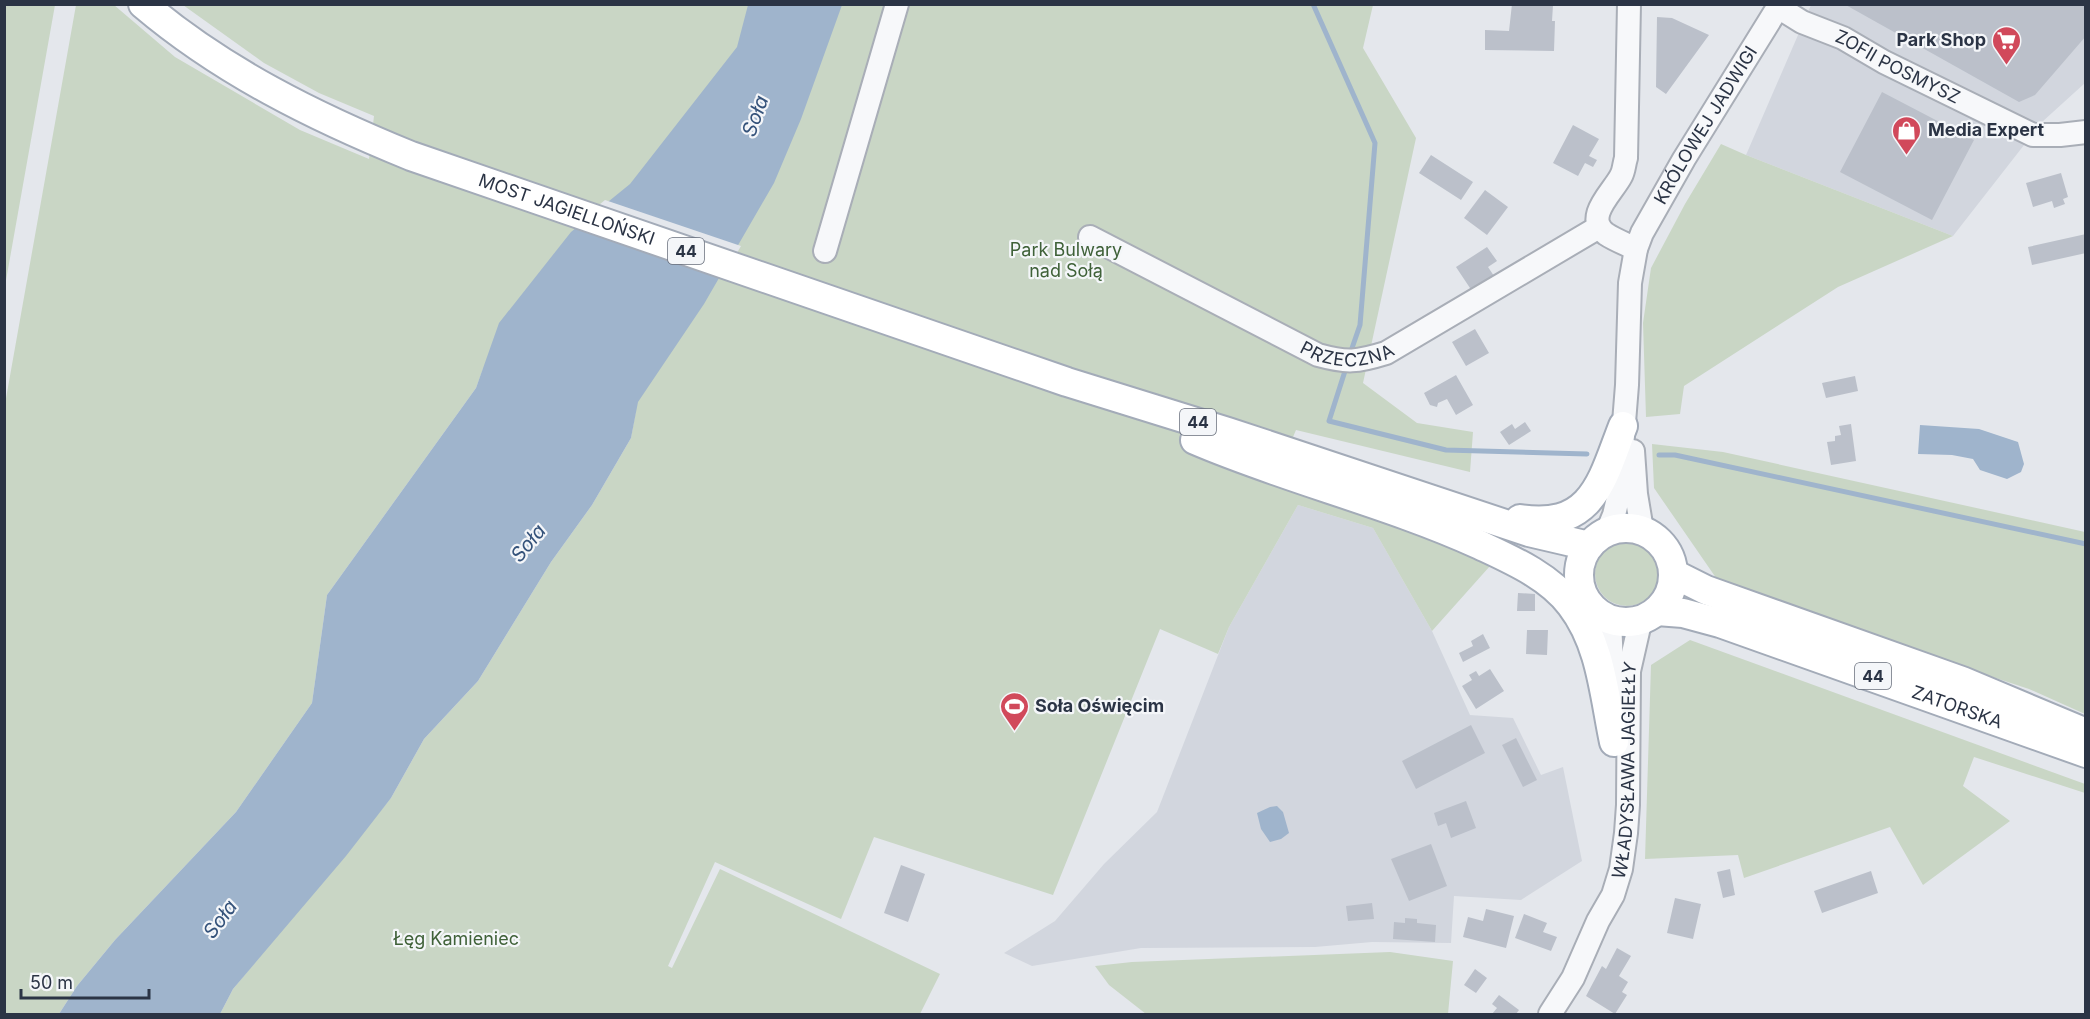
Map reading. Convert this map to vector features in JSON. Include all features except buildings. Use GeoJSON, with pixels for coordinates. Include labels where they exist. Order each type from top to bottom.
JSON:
{"type":"FeatureCollection","features":[{"type":"Feature","properties":{"kind":"main road","name":"MOST JAGIELLOŃSKI"},"geometry":{"type":"LineString","coordinates":[[143,4],[171,28],[233,70],[299,107],[351,132],[411,156],[1067,382],[1207,425],[1443,516]]}},
{"type":"Feature","properties":{"kind":"main road"},"geometry":{"type":"LineString","coordinates":[[1443,516],[1549,521],[1563,518],[1585,503],[1599,487],[1623,426]]}},
{"type":"Feature","properties":{"kind":"main road"},"geometry":{"type":"LineString","coordinates":[[1443,516],[1532,572],[1555,589],[1570,604],[1593,644],[1614,742]]}},
{"type":"Feature","properties":{"kind":"main road","name":"44"},"geometry":{"type":"LineString","coordinates":[[1443,516],[1529,532],[1598,539],[1624,528],[1642,530]]}},
{"type":"Feature","properties":{"kind":"main road","name":"44"},"geometry":{"type":"LineString","coordinates":[[1443,516],[1548,563],[1580,581]]}},
{"type":"Feature","properties":{"kind":"main road"},"geometry":{"type":"LineString","coordinates":[[1642,530],[1655,537],[1665,547],[1674,574],[1672,588],[1666,601],[1651,615]]}},
{"type":"Feature","properties":{"kind":"main road"},"geometry":{"type":"LineString","coordinates":[[1598,539],[1583,556],[1580,581],[1583,594],[1589,604],[1610,619]]}},
{"type":"Feature","properties":{"kind":"main road","name":"ZATORSKA"},"geometry":{"type":"LineString","coordinates":[[1674,574],[1706,590],[1962,681],[2085,733]]}},
{"type":"Feature","properties":{"kind":"main road","name":"ZATORSKA"},"geometry":{"type":"LineString","coordinates":[[1651,615],[1683,613],[1720,623],[2085,753]]}},
{"type":"Feature","properties":{"kind":"main road","name":"44"},"geometry":{"type":"LineString","coordinates":[[1610,619],[1634,622],[1651,615]]}},
{"type":"Feature","properties":{"kind":"street"},"geometry":{"type":"LineString","coordinates":[[825,251],[897,4]]}},
{"type":"Feature","properties":{"kind":"street"},"geometry":{"type":"LineString","coordinates":[[1598,539],[1614,515],[1618,498],[1627,385],[1630,283],[1636,249],[1605,233],[1599,227],[1598,211],[1601,203],[1622,174],[1626,158],[1629,4]]}},
{"type":"Feature","properties":{"kind":"street","name":"ZOFII POSMYSZ"},"geometry":{"type":"LineString","coordinates":[[1779,6],[1802,22],[1843,38],[1884,62],[2033,135],[2085,132]]}},
{"type":"Feature","properties":{"kind":"street","name":"KRÓLOWEJ JADWIGI"},"geometry":{"type":"LineString","coordinates":[[1636,249],[1642,233],[1684,159],[1779,6]]}},
{"type":"Feature","properties":{"kind":"street","name":"PRZECZNA"},"geometry":{"type":"LineString","coordinates":[[1090,237],[1318,355],[1341,361],[1361,361],[1386,353],[1599,227]]}},
{"type":"Feature","properties":{"kind":"street"},"geometry":{"type":"LineString","coordinates":[[1627,385],[1636,494],[1642,530]]}},
{"type":"Feature","properties":{"kind":"street","name":"WŁADYSŁAWA JAGIEŁŁY"},"geometry":{"type":"LineString","coordinates":[[1550,1014],[1573,978],[1598,921],[1613,895],[1621,869],[1628,805],[1629,671],[1639,627],[1651,615]]}},
{"type":"Feature","properties":{"kind":"street","name":"WŁADYSŁAWA JAGIEŁŁY"},"geometry":{"type":"LineString","coordinates":[[1598,921],[1611,829],[1614,742],[1610,619]]}},
{"type":"Feature","properties":{"kind":"shaded area"},"geometry":{"type":"Polygon","coordinates":[[[1811,5],[2085,5],[2085,83],[2042,122],[1953,236],[1746,155],[1811,5]]]}},
{"type":"Feature","properties":{"kind":"shaded area"},"geometry":{"type":"Polygon","coordinates":[[[1298,505],[1373,528],[1432,631],[1470,715],[1513,718],[1541,775],[1563,767],[1582,861],[1521,900],[1454,896],[1451,943],[1372,942],[1315,947],[1141,948],[1032,966],[1004,953],[1055,921],[1104,864],[1157,812],[1229,627],[1298,505]]]}},
{"type":"Feature","properties":{"kind":"green space"},"geometry":{"type":"Polygon","coordinates":[[[4,5],[55,5],[5,286],[4,5]]]}},
{"type":"Feature","properties":{"kind":"green space"},"geometry":{"type":"Polygon","coordinates":[[[76,5],[114,5],[175,57],[300,130],[369,159],[374,116],[319,93],[264,63],[183,5],[1373,5],[1363,48],[1416,138],[1363,383],[1417,423],[1473,432],[1470,472],[1296,430],[1275,479],[1422,535],[1490,566],[1432,631],[1373,528],[1298,505],[1229,627],[1218,654],[1160,629],[1053,895],[874,837],[841,919],[715,862],[668,966],[672,968],[720,869],[940,974],[920,1014],[220,1014],[233,989],[391,798],[424,739],[478,681],[551,562],[592,505],[631,438],[636,410],[483,369],[476,388],[327,595],[312,703],[236,812],[115,940],[77,986],[59,1014],[5,1014],[5,404],[76,5]]]}},
{"type":"Feature","properties":{"kind":"green space"},"geometry":{"type":"Polygon","coordinates":[[[1721,144],[1953,236],[1838,287],[1684,386],[1680,414],[1646,417],[1643,323],[1651,268],[1685,204],[1721,144]]]}},
{"type":"Feature","properties":{"kind":"green space"},"geometry":{"type":"Polygon","coordinates":[[[1652,444],[1723,452],[2085,532],[2085,714],[2029,689],[1723,588],[1654,488],[1652,444]]]}},
{"type":"Feature","properties":{"kind":"green space"},"geometry":{"type":"Polygon","coordinates":[[[1627,542],[1645,548],[1653,556],[1659,574],[1653,592],[1645,600],[1627,606],[1609,600],[1601,592],[1595,574],[1601,556],[1609,548],[1627,542]]]}},
{"type":"Feature","properties":{"kind":"green space"},"geometry":{"type":"Polygon","coordinates":[[[1690,640],[2085,784],[2085,793],[1974,757],[1963,786],[2010,821],[1923,885],[1890,827],[1744,878],[1738,855],[1645,859],[1651,665],[1690,640]]]}},
{"type":"Feature","properties":{"kind":"green space"},"geometry":{"type":"Polygon","coordinates":[[[1390,952],[1453,961],[1448,1014],[1146,1014],[1109,985],[1095,966],[1132,962],[1390,952]]]}},
{"type":"Feature","properties":{"kind":"water","name":"Soła"},"geometry":{"type":"Polygon","coordinates":[[[748,5],[842,5],[801,119],[774,183],[704,304],[638,402],[631,438],[592,505],[551,562],[478,681],[424,739],[391,798],[346,856],[233,989],[220,1014],[59,1014],[77,986],[115,940],[236,812],[312,703],[327,595],[476,388],[499,323],[571,232],[630,184],[737,47],[748,5]]]}},
{"type":"Feature","properties":{"kind":"water"},"geometry":{"type":"Polygon","coordinates":[[[1920,425],[1979,429],[2018,442],[2024,464],[2021,472],[2007,479],[1980,470],[1973,459],[1952,455],[1918,454],[1920,425]]]}},
{"type":"Feature","properties":{"kind":"water"},"geometry":{"type":"Polygon","coordinates":[[[1277,806],[1283,812],[1289,833],[1281,839],[1270,842],[1261,829],[1257,813],[1277,806]]]}},
{"type":"Feature","properties":{"kind":"pier"},"geometry":{"type":"Polygon","coordinates":[[[605,200],[741,246],[723,277],[573,226],[605,200]]]}},
{"type":"Feature","properties":{"kind":"waterway"},"geometry":{"type":"LineString","coordinates":[[1313,4],[1375,143],[1360,325],[1351,351]]}},
{"type":"Feature","properties":{"kind":"waterway"},"geometry":{"type":"LineString","coordinates":[[1345,371],[1329,421],[1446,450],[1587,454]]}},
{"type":"Feature","properties":{"kind":"waterway"},"geometry":{"type":"LineString","coordinates":[[1659,455],[1675,455],[2086,544]]}},
{"type":"Feature","properties":{"kind":"place","name":"Park Shop"},"geometry":{"type":"Point","coordinates":[2007,66]}},
{"type":"Feature","properties":{"kind":"place","name":"Media Expert"},"geometry":{"type":"Point","coordinates":[1907,156]}},
{"type":"Feature","properties":{"kind":"place","name":"Soła Oświęcim"},"geometry":{"type":"Point","coordinates":[1014,732]}},
{"type":"Feature","properties":{"kind":"park label","name":"Park Bulwary nad Sołą"},"geometry":{"type":"Point","coordinates":[1066,260]}},
{"type":"Feature","properties":{"kind":"park label","name":"Łęg Kamieniec"},"geometry":{"type":"Point","coordinates":[456,939]}}]}
